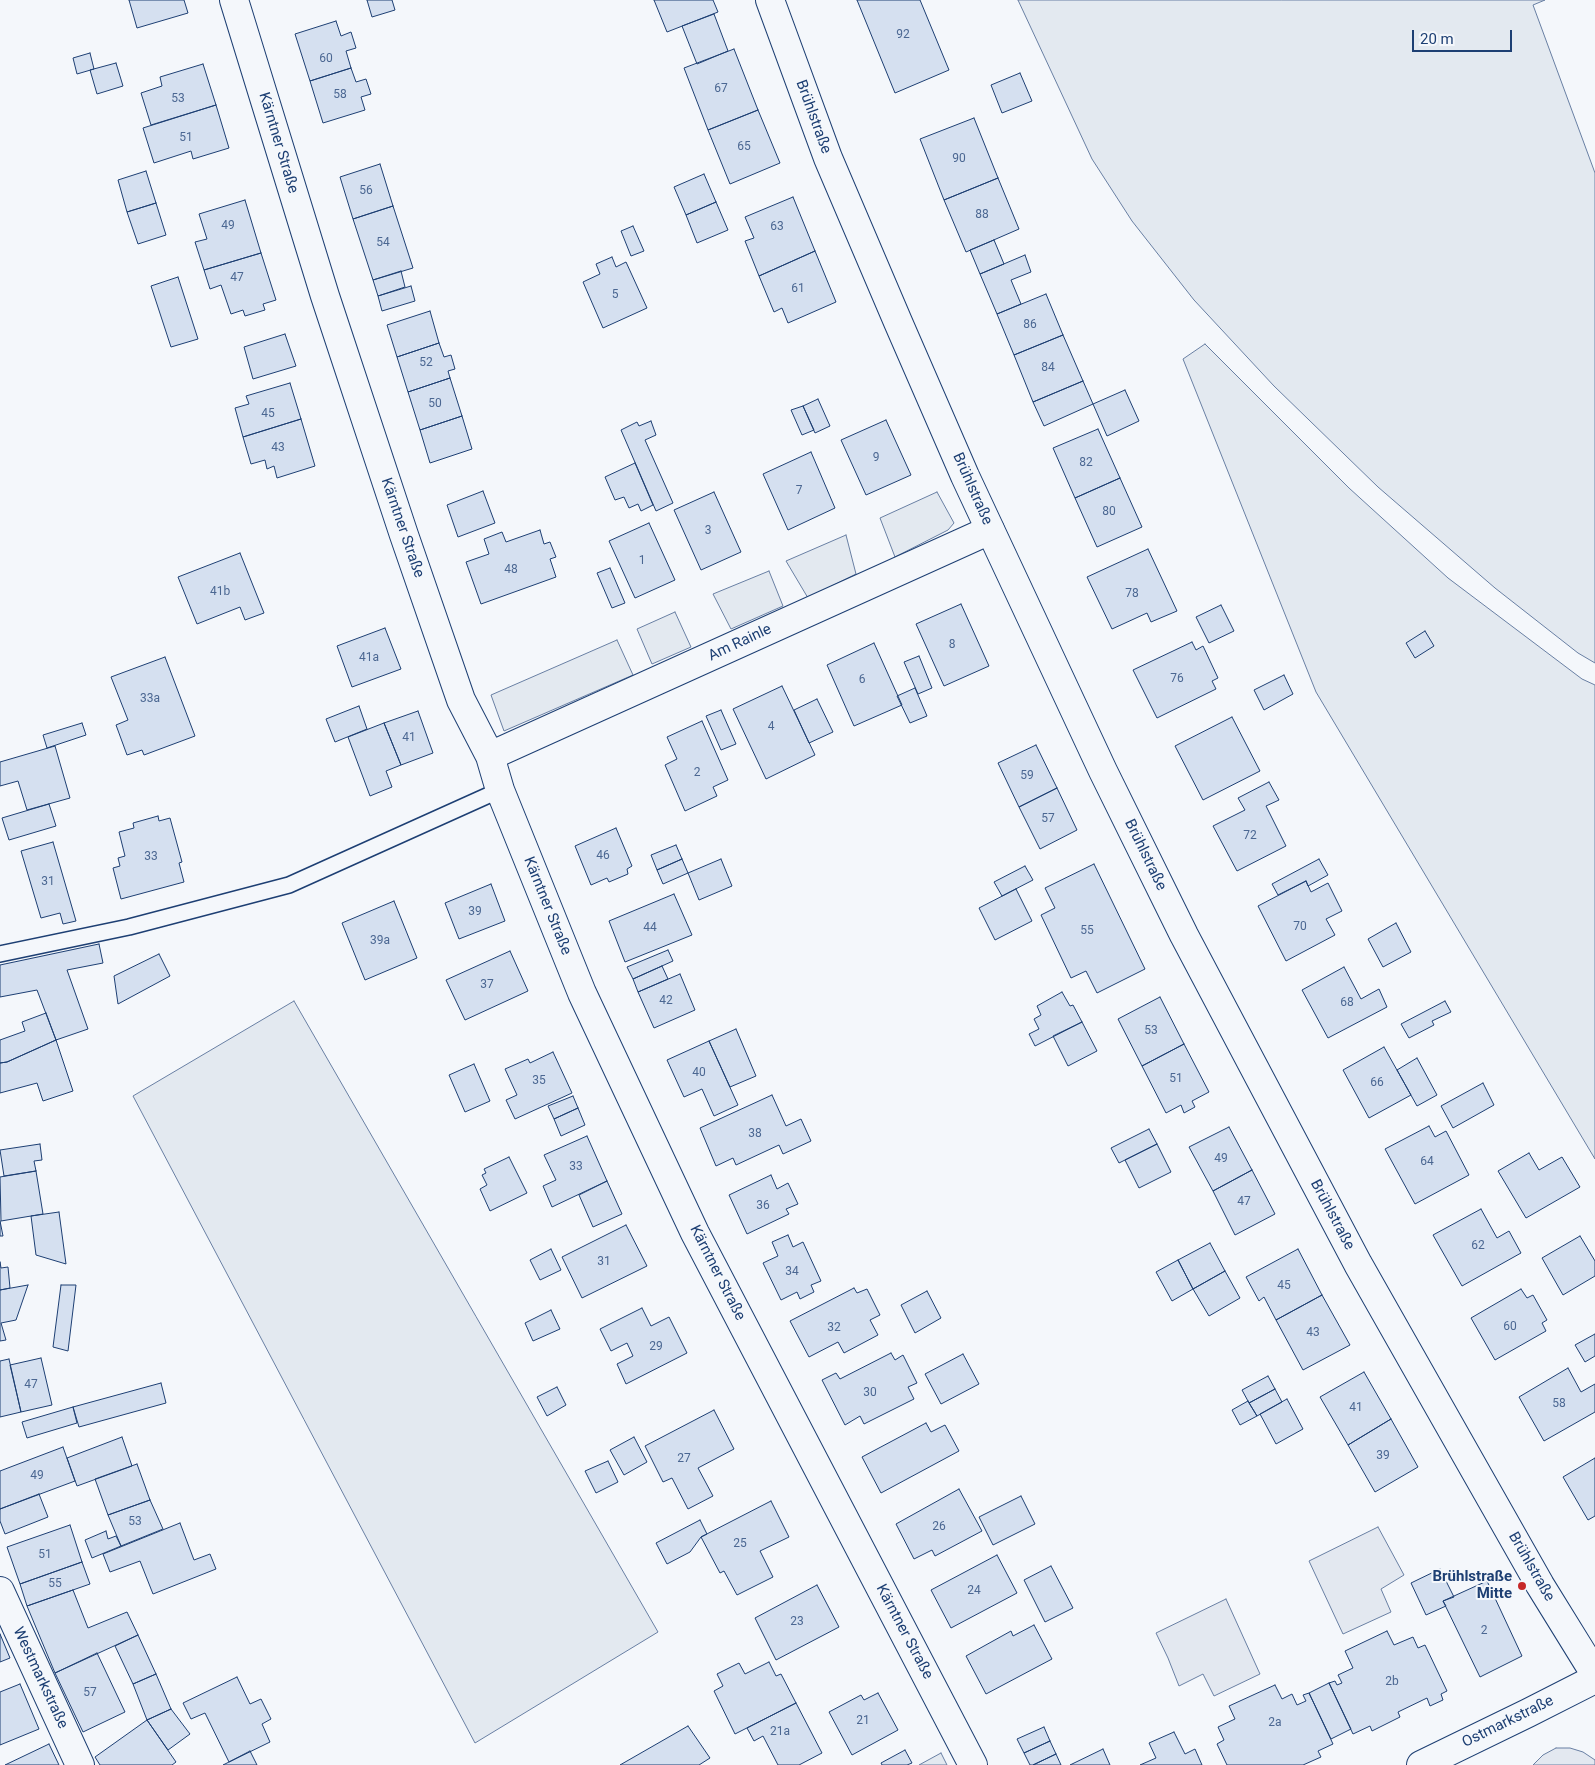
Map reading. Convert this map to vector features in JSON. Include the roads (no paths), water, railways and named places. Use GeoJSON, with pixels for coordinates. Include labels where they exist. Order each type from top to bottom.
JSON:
{"type":"FeatureCollection","features":[{"type":"Feature","properties":{"kind":"street","name":"Kärntner Straße"},"geometry":{"type":"LineString","coordinates":[[234,0],[322,287],[461,700],[490,756],[500,790],[582,993],[695,1233],[973,1765]]}},
{"type":"Feature","properties":{"kind":"street","name":"Brühlstraße"},"geometry":{"type":"LineString","coordinates":[[770,0],[828,158],[965,476],[1103,771],[1167,900],[1358,1264],[1530,1567],[1595,1674]]}},
{"type":"Feature","properties":{"kind":"street","name":"Am Rainle"},"geometry":{"type":"LineString","coordinates":[[490,756],[990,530]]}},
{"type":"Feature","properties":{"kind":"street","name":"Westmarkstraße"},"geometry":{"type":"LineString","coordinates":[[0,1591],[80,1765]]}},
{"type":"Feature","properties":{"kind":"street","name":"Ostmarkstraße"},"geometry":{"type":"LineString","coordinates":[[1420,1765],[1595,1679]]}},
{"type":"Feature","properties":{"kind":"lane"},"geometry":{"type":"LineString","coordinates":[[0,954],[129,927],[289,885],[500,790]]}},
{"type":"Feature","properties":{"kind":"place","name":"Brühlstraße Mitte"},"geometry":{"type":"Point","coordinates":[1522,1586]}}]}
